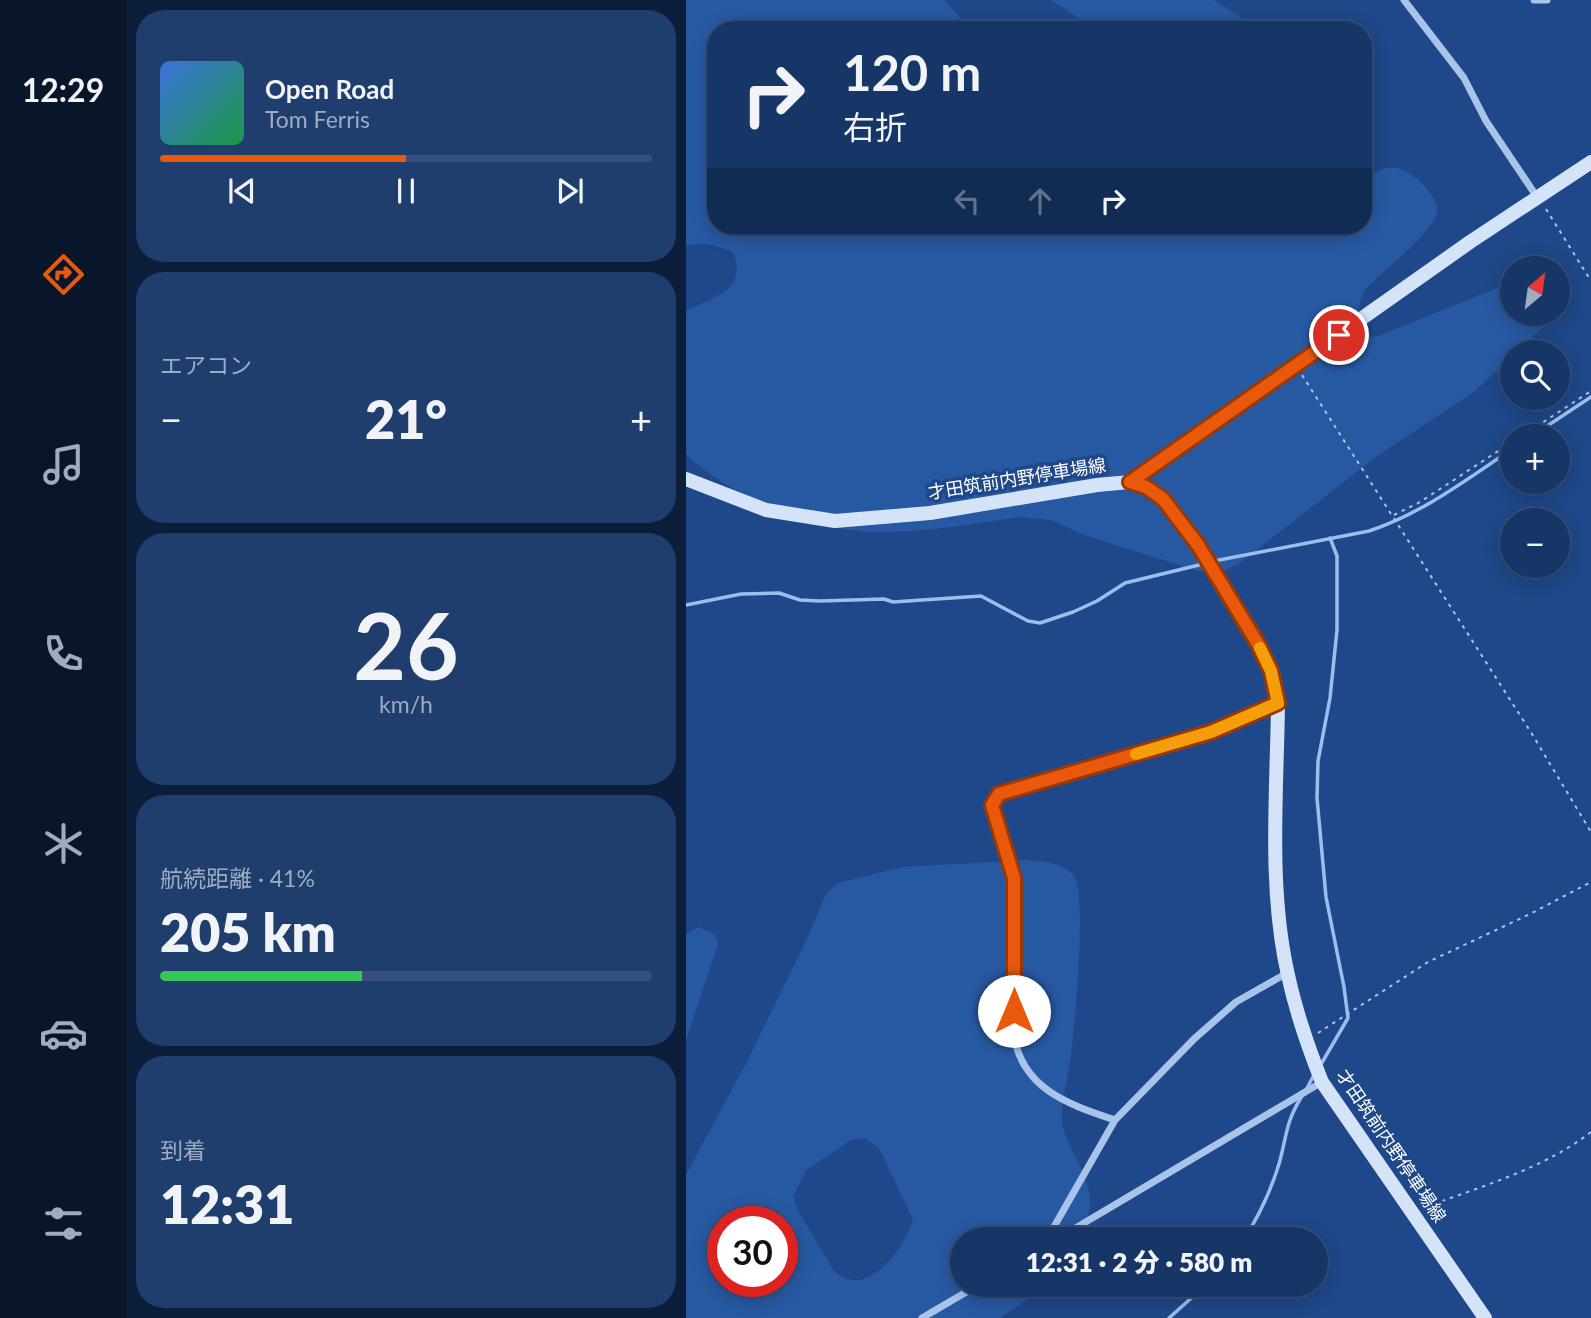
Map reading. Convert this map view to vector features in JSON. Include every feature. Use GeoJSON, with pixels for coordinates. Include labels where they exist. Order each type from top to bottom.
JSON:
{"type":"FeatureCollection","features":[{"type":"Feature","properties":{"kind":"main road"},"geometry":{"type":"LineString","coordinates":[[1130,482],[1469,242],[1591,162]]}},
{"type":"Feature","properties":{"kind":"main road","name":"才田筑前内野停車場線"},"geometry":{"type":"LineString","coordinates":[[686,479],[766,510],[835,521],[930,513],[1130,482],[1146,487],[1163,499],[1198,545],[1258,644],[1271,671],[1278,703],[1277,897],[1287,973],[1305,1040],[1322,1082],[1485,1318]]}},
{"type":"Feature","properties":{"kind":"street"},"geometry":{"type":"LineString","coordinates":[[1404,0],[1464,78],[1486,121],[1538,197]]}},
{"type":"Feature","properties":{"kind":"street"},"geometry":{"type":"LineString","coordinates":[[1534,0],[1547,0]]}},
{"type":"Feature","properties":{"kind":"street"},"geometry":{"type":"LineString","coordinates":[[1115,1120],[1068,1104],[1048,1092],[1017,1052],[1014,1035],[1015,888],[992,805],[994,799],[999,794],[1211,732],[1278,703]]}},
{"type":"Feature","properties":{"kind":"street"},"geometry":{"type":"LineString","coordinates":[[1054,1227],[1115,1120],[1194,1039],[1236,1002],[1287,973]]}},
{"type":"Feature","properties":{"kind":"street"},"geometry":{"type":"LineString","coordinates":[[1077,1227],[1322,1082]]}},
{"type":"Feature","properties":{"kind":"street"},"geometry":{"type":"LineString","coordinates":[[922,1318],[958,1297]]}},
{"type":"Feature","properties":{"kind":"path"},"geometry":{"type":"LineString","coordinates":[[1538,197],[1591,281]]}},
{"type":"Feature","properties":{"kind":"path"},"geometry":{"type":"LineString","coordinates":[[1295,366],[1532,734],[1591,831]]}},
{"type":"Feature","properties":{"kind":"path"},"geometry":{"type":"LineString","coordinates":[[1540,424],[1591,391]]}},
{"type":"Feature","properties":{"kind":"path"},"geometry":{"type":"LineString","coordinates":[[1393,516],[1420,502],[1500,450]]}},
{"type":"Feature","properties":{"kind":"path"},"geometry":{"type":"LineString","coordinates":[[1305,1040],[1428,962],[1591,882]]}},
{"type":"Feature","properties":{"kind":"path"},"geometry":{"type":"LineString","coordinates":[[1411,1212],[1517,1173],[1548,1159],[1591,1132]]}},
{"type":"Feature","properties":{"kind":"shaded area"},"geometry":{"type":"Polygon","coordinates":[[[686,0],[944,0],[963,21],[707,21],[707,235],[1372,235],[1372,174],[1397,168],[1409,173],[1424,185],[1433,197],[1437,210],[1428,228],[1366,289],[1359,312],[1359,323],[1364,334],[1374,337],[1381,335],[1500,287],[1500,326],[1544,326],[1529,340],[1500,340],[1500,368],[1475,391],[1377,456],[1240,563],[1222,572],[1198,571],[1087,536],[1051,520],[1021,517],[941,528],[880,532],[838,528],[791,515],[722,482],[686,454],[686,311],[725,291],[736,276],[737,265],[733,253],[705,244],[686,245],[686,0]]]}},
{"type":"Feature","properties":{"kind":"shaded area"},"geometry":{"type":"Polygon","coordinates":[[[1051,0],[1214,0],[1246,21],[1080,21],[1051,0]]]}},
{"type":"Feature","properties":{"kind":"shaded area"},"geometry":{"type":"Polygon","coordinates":[[[1025,860],[1058,865],[1074,876],[1080,907],[1079,958],[1072,1046],[1062,1119],[1065,1133],[1088,1185],[1090,1205],[1083,1227],[950,1227],[950,1297],[1029,1297],[1000,1318],[686,1318],[686,1175],[746,1063],[807,939],[825,896],[842,882],[902,867],[1025,860]],[[864,1138],[851,1140],[806,1170],[793,1197],[796,1206],[707,1206],[707,1297],[798,1297],[798,1211],[834,1271],[846,1279],[859,1280],[882,1268],[901,1245],[913,1220],[879,1148],[864,1138]]]}},
{"type":"Feature","properties":{"kind":"shaded area"},"geometry":{"type":"Polygon","coordinates":[[[699,927],[715,934],[718,944],[686,1040],[686,934],[699,927]]]}},
{"type":"Feature","properties":{"kind":"waterway"},"geometry":{"type":"LineString","coordinates":[[1550,424],[1591,397]]}},
{"type":"Feature","properties":{"kind":"waterway"},"geometry":{"type":"LineString","coordinates":[[1214,561],[1369,531],[1407,515],[1443,495],[1500,457]]}},
{"type":"Feature","properties":{"kind":"waterway"},"geometry":{"type":"LineString","coordinates":[[1320,1066],[1348,1018],[1326,897],[1317,798],[1318,761],[1330,698],[1337,630],[1337,556],[1330,538]]}},
{"type":"Feature","properties":{"kind":"waterway"},"geometry":{"type":"LineString","coordinates":[[686,605],[741,594],[779,593],[800,600],[884,599],[893,602],[981,596],[1028,621],[1040,623],[1097,601],[1125,583],[1203,564]]}},
{"type":"Feature","properties":{"kind":"waterway"},"geometry":{"type":"LineString","coordinates":[[1306,1090],[1314,1075]]}},
{"type":"Feature","properties":{"kind":"waterway"},"geometry":{"type":"LineString","coordinates":[[1251,1227],[1268,1193],[1279,1164],[1289,1122],[1302,1096]]}},
{"type":"Feature","properties":{"kind":"waterway"},"geometry":{"type":"LineString","coordinates":[[1169,1318],[1192,1297]]}},
{"type":"Feature","properties":{"kind":"slow traffic"},"geometry":{"type":"LineString","coordinates":[[1136,754],[1211,732],[1278,703],[1271,671],[1260,648]]}},
{"type":"Feature","properties":{"kind":"route"},"geometry":{"type":"LineString","coordinates":[[1014,1011],[1015,888],[992,805],[994,799],[999,794],[1211,732],[1278,703],[1271,671],[1258,644],[1198,545],[1163,499],[1146,487],[1130,482],[1339,335]]}}]}
